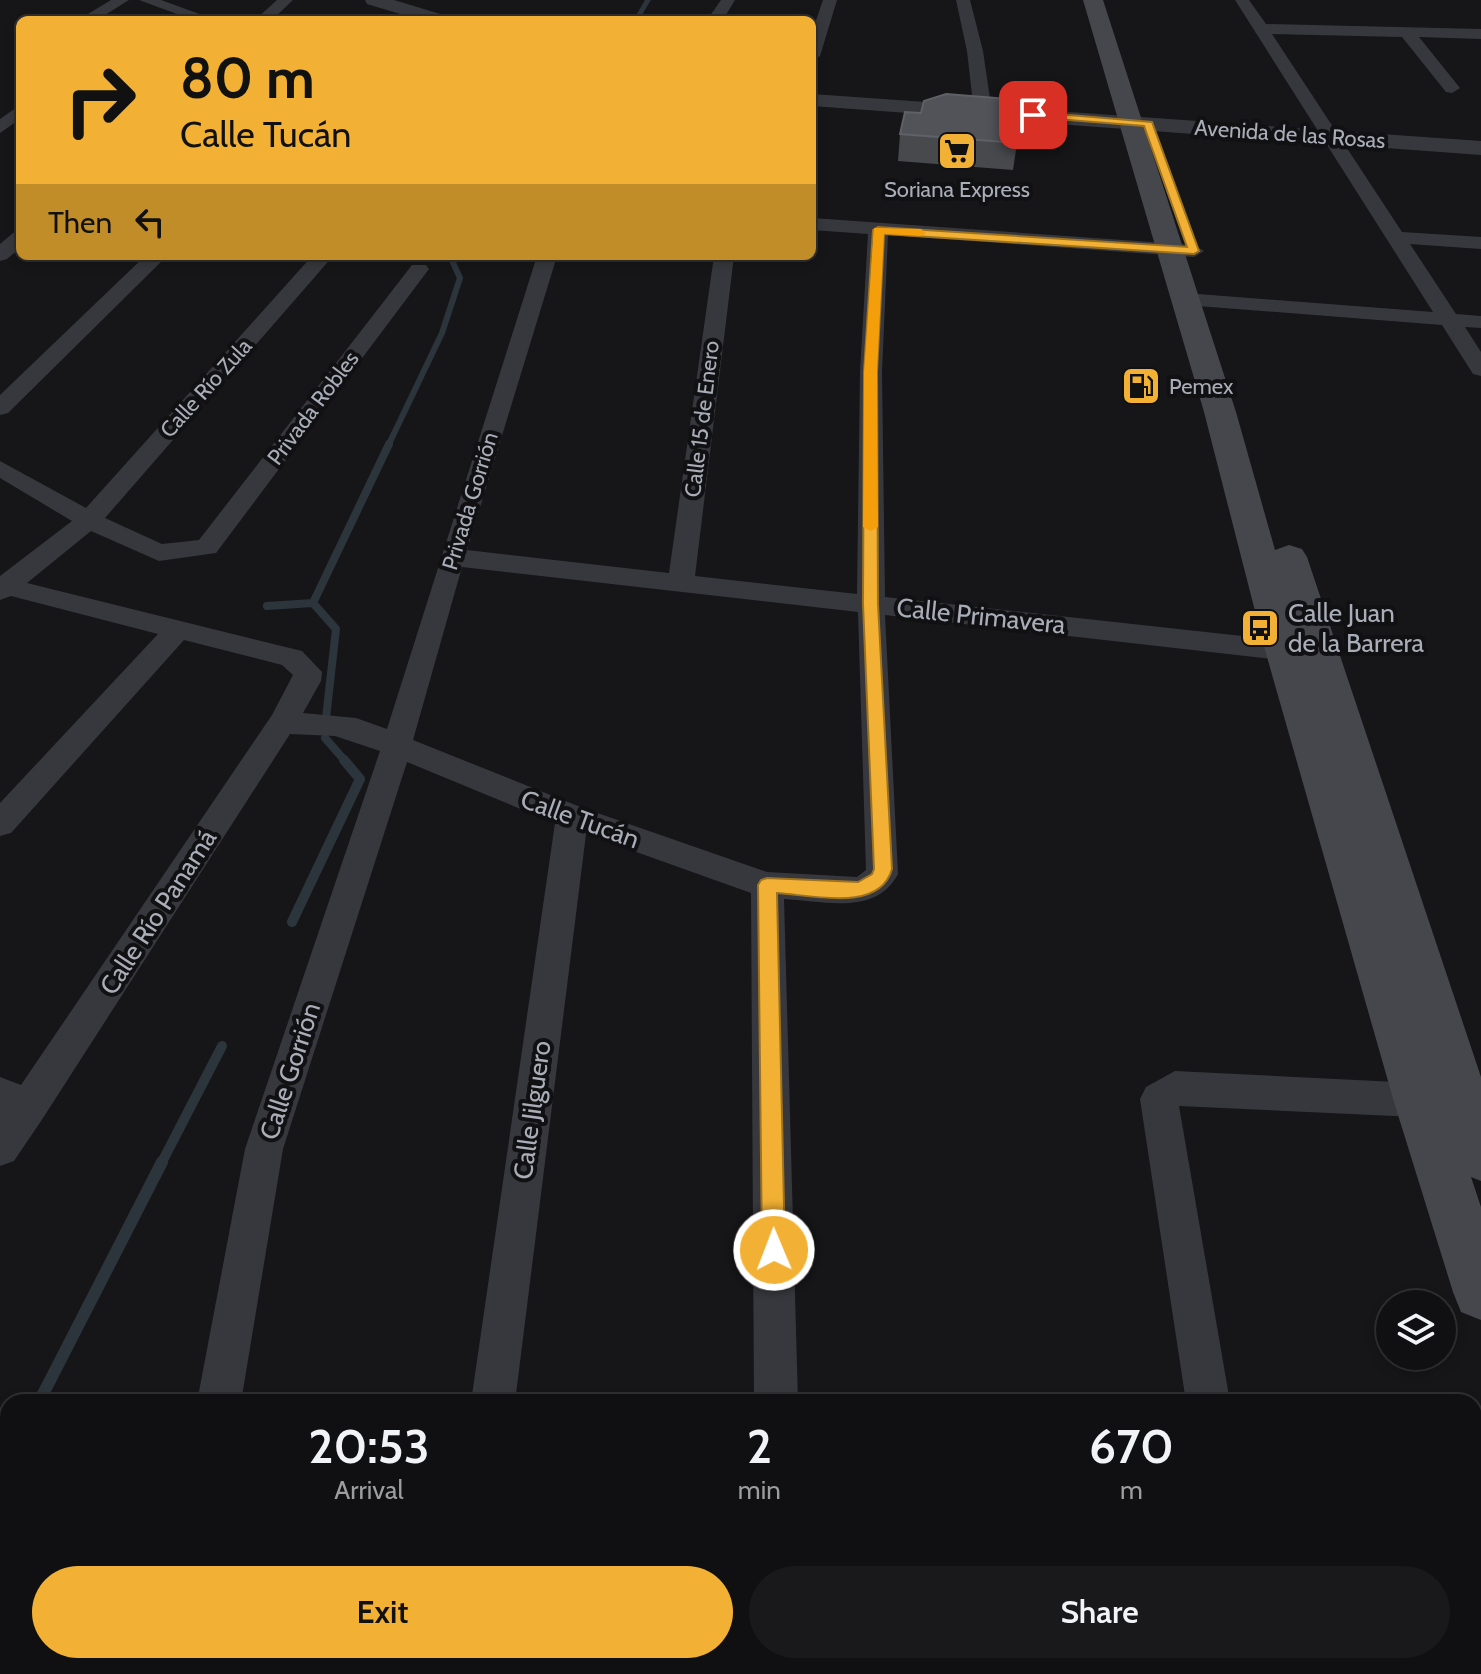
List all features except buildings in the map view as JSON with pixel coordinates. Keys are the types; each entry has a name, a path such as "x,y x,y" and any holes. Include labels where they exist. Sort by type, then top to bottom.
{"main road":[{"path":"1093,0 1182,250 1224,388 1302,652 1420,1102 1481,1292"},
{"path":"1107,0 1138,123"},
{"path":"1302,652 1481,1156"}],"street":[{"path":"93,16 122,0"},
{"path":"146,0 196,16"},
{"path":"268,16 286,0"},
{"path":"374,0 427,16"},
{"path":"816,44 830,0"},
{"path":"963,0 975,51 983,112"},
{"path":"1242,0 1481,369"},
{"path":"1260,29 1481,34"},
{"path":"1406,32 1452,88"},
{"name":"Avenida de las Rosas","path":"816,100 1481,148"},
{"path":"0,127 16,113"},
{"path":"816,224 1182,250"},
{"path":"871,604 871,372 878,230"},
{"path":"1394,237 1481,243"},
{"path":"0,255 16,241"},
{"path":"0,408 153,260"},
{"name":"Calle Río Zula","path":"2,587 89,520 319,260"},
{"name":"Privada Gorrión","path":"396,748 452,557 546,260"},
{"name":"Calle 15 de Enero","path":"681,583 723,260"},
{"name":"Privada Robles","path":"89,520 159,553 207,547 419,269"},
{"path":"1196,299 1481,322"},
{"path":"0,468 89,520"},
{"name":"Calle Primavera","path":"452,557 1302,652"},
{"path":"0,824 179,629 2,587"},
{"name":"Calle Tucán","path":"282,723 356,729 396,748 572,817 767,885 858,890 871,886 880,878 883,869 871,604"},
{"name":"Calle Río Panamá","path":"0,1148 15,1100 282,723 307,681 308,672 292,658 179,629"},
{"name":"Calle Gorrión","path":"220,1394 264,1149 396,748"},
{"name":"Calle Jilguero","path":"494,1394 572,817"},
{"path":"767,885 776,1394"},
{"path":"1207,1394 1159,1099 1175,1088 1420,1102 1463,1101"}],"waterway":[{"path":"638,16 648,0"},
{"path":"388,446 442,333 460,278 452,260"},
{"path":"313,603 389,444"},
{"path":"267,606 313,603"},
{"path":"313,603 336,629 326,718"},
{"path":"325,738 346,762"},
{"path":"292,922 360,779 344,760"},
{"path":"161,1164 222,1046"},
{"path":"43,1394 162,1162"}],"slow traffic":[{"path":"871,527 871,372 878,230 921,233"}],"place":[{"name":"Soriana Express","path":"957,151"},
{"name":"Pemex","path":"1141,386"},
{"name":"Calle Juan de la Barrera","path":"1260,628"}],"route":[{"path":"774,1250 767,885 858,890 871,886 880,878 883,869 871,604 871,372 878,230 1194,251 1148,124 1033,115"}]}
